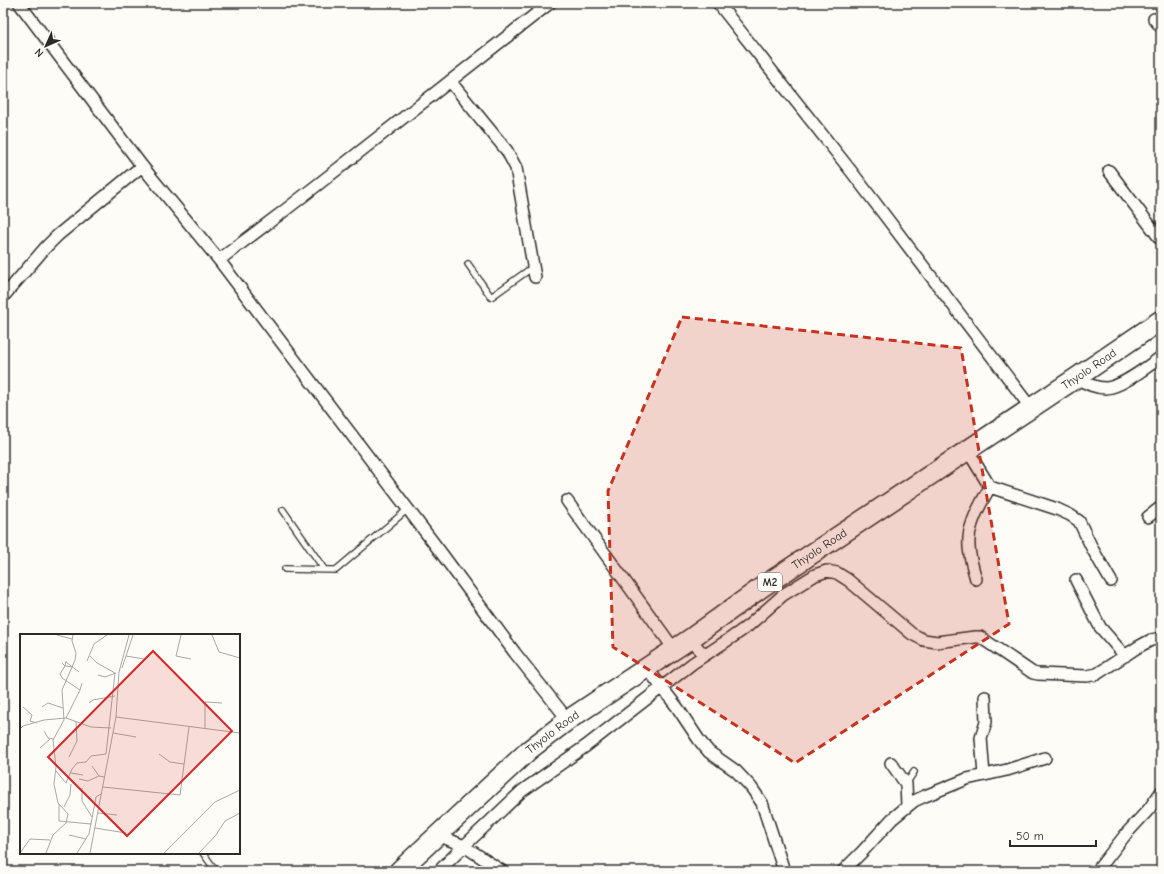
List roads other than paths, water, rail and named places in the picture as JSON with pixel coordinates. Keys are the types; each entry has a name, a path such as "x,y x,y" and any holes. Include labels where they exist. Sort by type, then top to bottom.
{"highway":[{"name":"Thyolo Road","path":"399,871 529,750 568,720 690,639 765,585 1161,320"}],"street":[{"path":"19,3 142,166 219,260 447,560 515,653 568,720"},
{"path":"219,260 550,3"},
{"path":"718,3 851,171 1031,408"},
{"path":"450,81 507,151 516,168 534,272"},
{"path":"3,297 58,235 142,166"},
{"path":"1109,171 1161,240"},
{"path":"1076,378 1095,386 1107,388 1120,384 1161,357"},
{"path":"968,450 990,487 1057,509 1079,521 1093,550 1111,581"},
{"path":"976,579 971,562 969,540 971,525 990,487"},
{"path":"567,501 674,649"},
{"path":"1148,517 1161,507"},
{"path":"439,871 522,792 586,746 704,655 748,626 783,595 815,575 827,571 837,573 897,620 912,634 924,640 937,642 980,637 1033,673 1087,676 1097,674 1138,647 1151,640 1161,638"},
{"path":"1076,580 1100,627 1125,656"},
{"path":"765,585 775,592 783,595"},
{"path":"690,639 704,655"},
{"path":"646,667 709,752 736,771 751,787 762,803 784,871"},
{"path":"984,775 981,738 986,722 985,697"},
{"path":"843,871 892,819 914,801 967,779 1007,770 1045,758"},
{"path":"891,763 906,784 907,806"},
{"path":"1097,871 1126,834 1149,809 1161,792"},
{"path":"438,835 464,846 502,871"}],"lane":[{"path":"468,264 490,297 534,272"},
{"path":"285,569 336,570 408,509"},
{"path":"283,510 324,570"},
{"path":"906,784 914,772"},
{"path":"204,854 216,871"}]}
